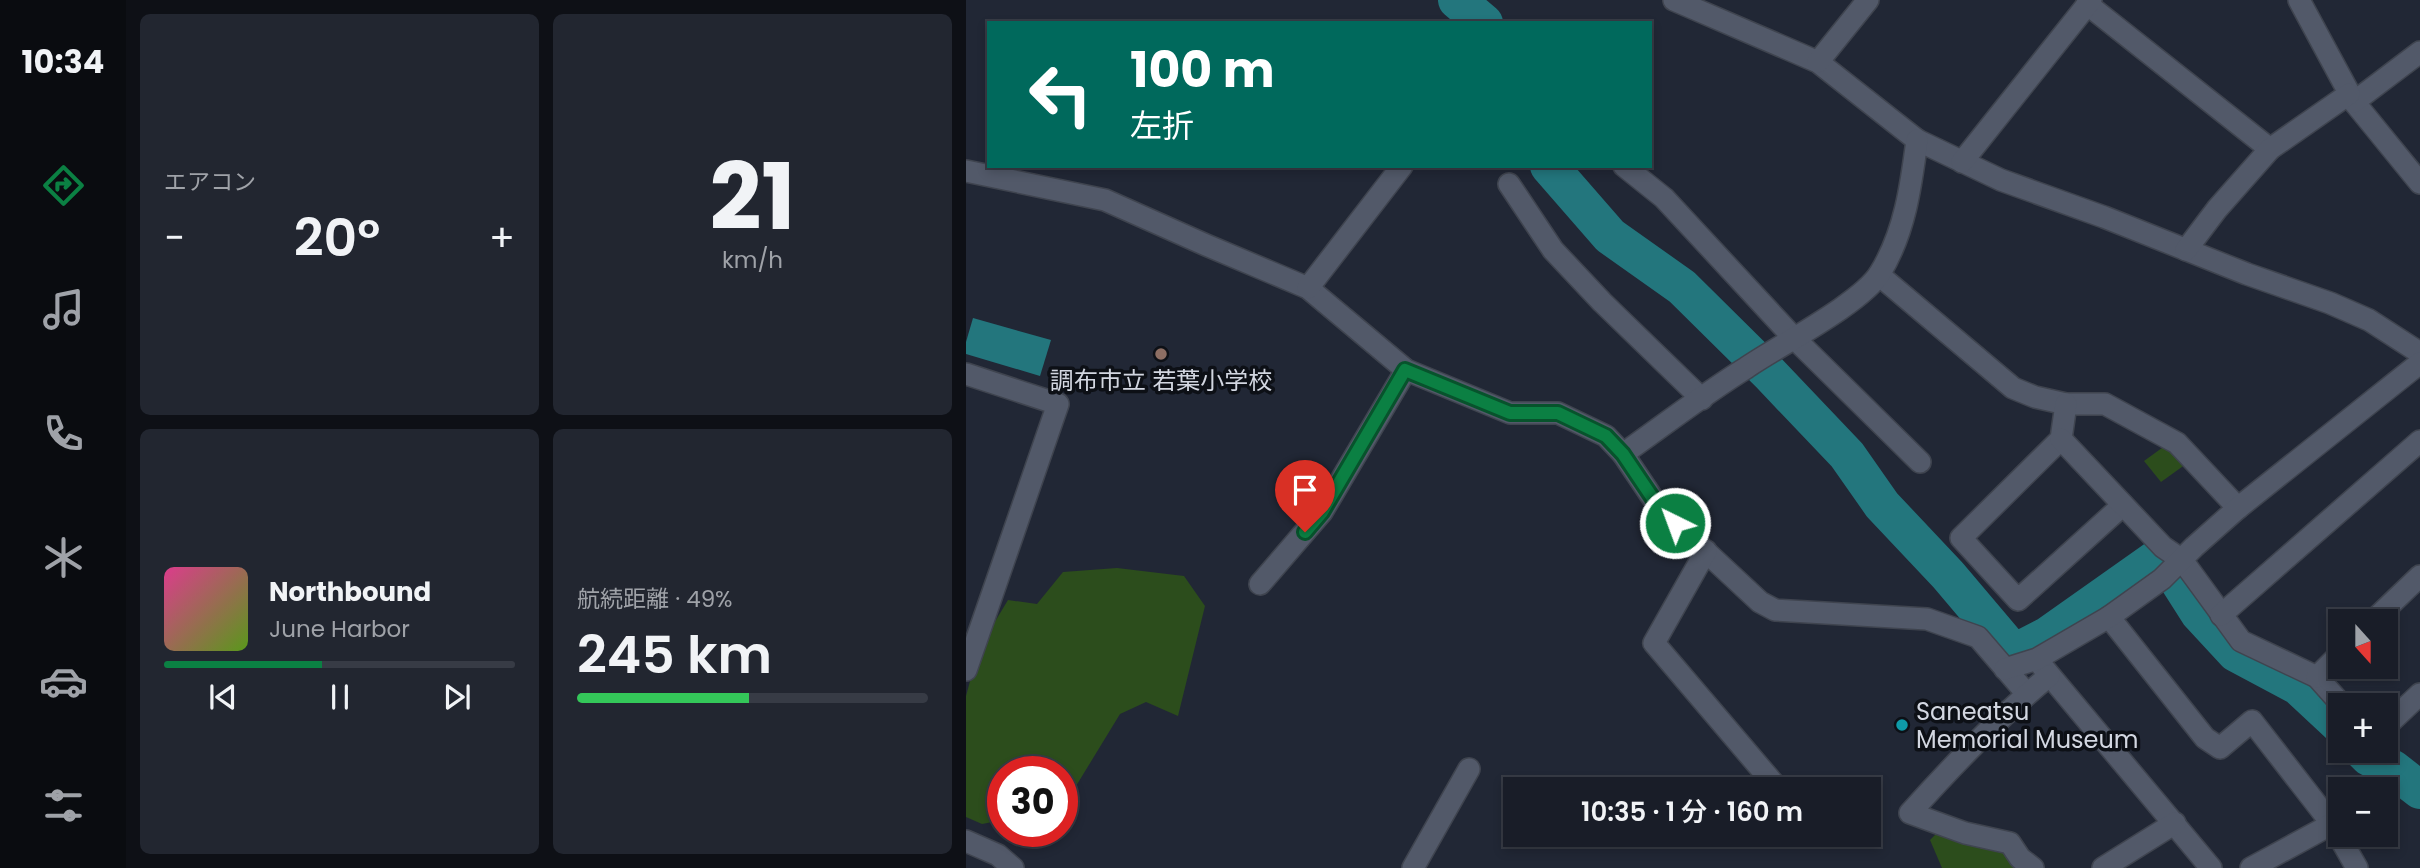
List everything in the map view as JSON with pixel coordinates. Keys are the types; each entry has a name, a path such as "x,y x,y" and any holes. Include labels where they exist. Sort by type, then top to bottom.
{"street":[{"path":"1674,0 1818,62 1917,140 1962,162 2001,180 2330,303 2369,320 2420,354"},
{"path":"1818,62 1868,0"},
{"path":"2299,0 2352,98 2420,183"},
{"path":"1962,162 2089,2 2270,149"},
{"path":"2186,250 2217,209 2270,149 2420,52"},
{"path":"1623,454 1743,369 1846,305 1879,275 1899,232 1910,197 1917,140"},
{"path":"1308,288 1400,168"},
{"path":"1626,168 1664,198 1793,337 1920,462"},
{"path":"966,172 1105,200 1308,288 1405,370 1510,413 1558,413 1606,436 1623,454 1660,509 1760,602 1775,610 1927,619 1978,638 2027,694"},
{"path":"1509,184 1553,250 1602,302 1702,399"},
{"path":"1879,275 2013,388 2035,397 2066,404 2105,404 2177,443 2238,508"},
{"path":"2033,868 2020,858 2010,843 1965,833 1910,813 1938,781 2027,694 2043,667 2162,579 2238,508 2420,363"},
{"path":"1260,584 1322,512 1405,370"},
{"path":"966,374 1058,404 966,670"},
{"path":"2066,404 2061,439 1961,538 2018,600 2123,505"},
{"path":"2061,439 2163,547 2182,561 2241,641 2317,677 2331,693"},
{"path":"2221,615 2420,441"},
{"path":"1706,551 1654,643 1768,777"},
{"path":"2386,609 2420,576"},
{"path":"2109,617 2205,738 2220,748 2252,721 2328,819"},
{"path":"2317,677 2328,666"},
{"path":"2005,669 2043,667"},
{"path":"2043,667 2211,868"},
{"path":"2398,715 2420,694"},
{"path":"1413,868 1469,769"},
{"path":"2102,868 2175,822"},
{"path":"2251,868 2328,826"},
{"path":"966,841 998,855 1013,868"},
{"path":"2345,847 2357,868"}],"shaded area":[{"path":"973,318 1051,340 1040,376 966,354 966,342"},
{"path":"2166,445 2186,464 2161,482 2144,461"},
{"path":"1117,568 1184,576 1205,606 1178,716 1146,702 1120,714 1078,783 1078,756 987,756 987,823 982,824 966,817 966,696 979,648 1008,600 1037,604 1063,572"},
{"path":"1938,832 2007,848 2025,868 1942,868 1930,840"}],"waterway":[{"path":"1457,0 1482,21"},
{"path":"1551,168 1610,236 1682,287 1769,373 1847,455 1882,505 1948,575 2014,653 2047,636 2156,559 2164,558 2199,613 2236,653 2298,686 2328,714"},
{"path":"2381,763 2420,790"}],"place":[{"name":"調布市立 若葉小学校","path":"1161,354"},
{"name":"Saneatsu Memorial Museum","path":"1902,725"}],"route":[{"path":"1305,532 1322,512 1405,370 1510,413 1558,413 1606,436 1623,454 1660,509 1675,523"}]}
